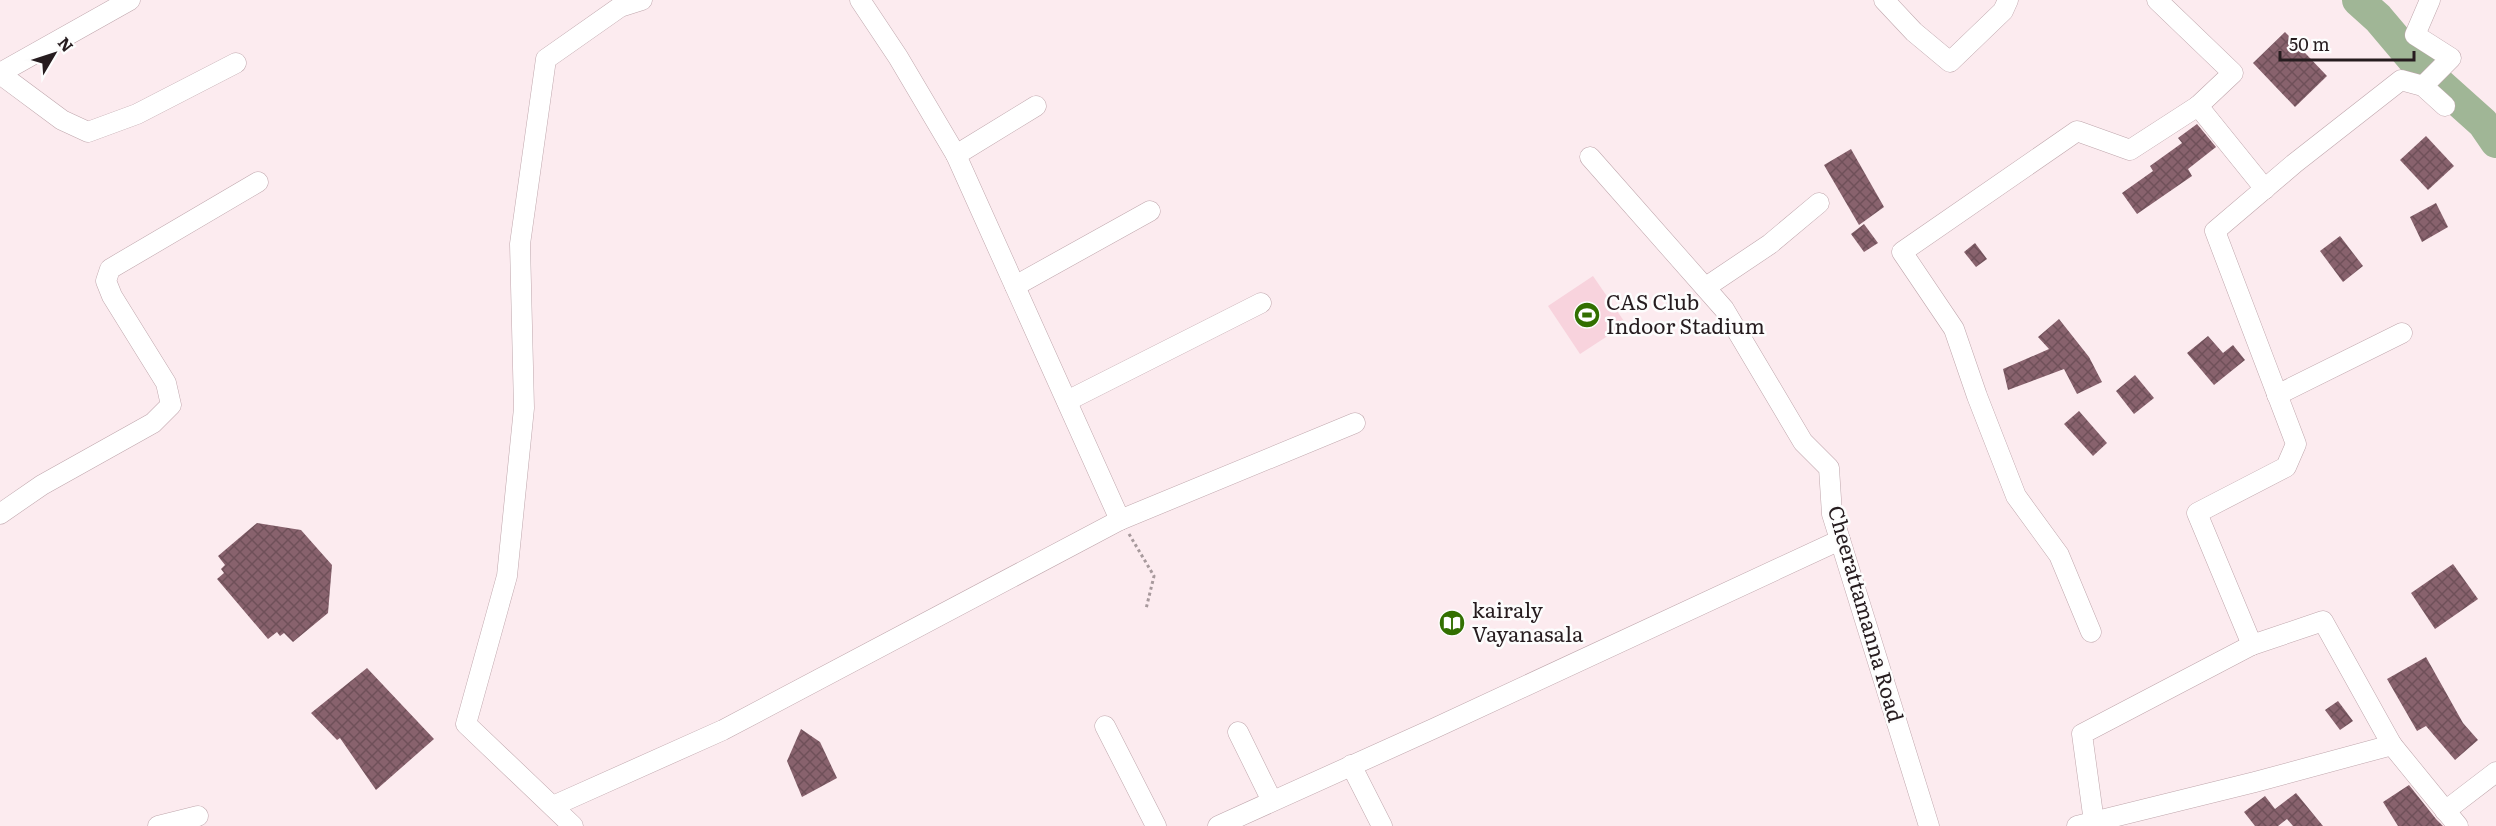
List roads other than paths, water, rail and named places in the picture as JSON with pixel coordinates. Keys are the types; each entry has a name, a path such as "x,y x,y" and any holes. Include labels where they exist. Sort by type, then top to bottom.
{"street":[{"path":"130,0 0,73 62,120 88,132 137,114 236,63"},
{"path":"573,826 466,724 507,576 524,408 520,244 546,59 620,7 642,0"},
{"path":"860,0 898,57 956,155 1120,520"},
{"path":"1884,0 1914,32 1950,62 2003,11 2008,0"},
{"path":"2091,632 2059,555 2016,496 1954,329 1902,252 2077,131 2130,150 2198,106 2233,73 2157,0"},
{"path":"2423,86 2451,58 2415,35 2430,0"},
{"path":"2252,645 2197,513 2286,467 2296,444 2215,231 2401,80 2423,86 2445,106"},
{"path":"956,155 1036,106"},
{"path":"2198,106 2265,189"},
{"name":"Cheerattamanna Road","path":"1590,157 1724,309 1803,442 1829,468 1832,514 1929,826"},
{"path":"0,514 42,485 153,423 171,405 166,383 112,296 106,281 110,269 258,183"},
{"path":"1706,287 1770,244 1819,203"},
{"path":"1015,286 1149,211"},
{"path":"1067,401 1261,303"},
{"path":"2277,395 2402,333"},
{"path":"553,806 723,730 1120,520 1355,423"},
{"path":"1218,826 1840,540"},
{"path":"2392,745 2085,824 2082,734 2252,645 2323,621 2392,745 2452,818 2496,772"},
{"path":"1105,726 1155,826"},
{"path":"1238,732 1272,801"},
{"path":"1352,765 1382,826"},
{"path":"158,826 198,816"}],"waterway":[{"path":"2358,0 2378,18 2416,63 2483,123 2496,142"}],"place":[{"name":"CAS Club Indoor Stadium","path":"1587,315"},
{"name":"kairaly Vayanasala","path":"1452,623"}]}
